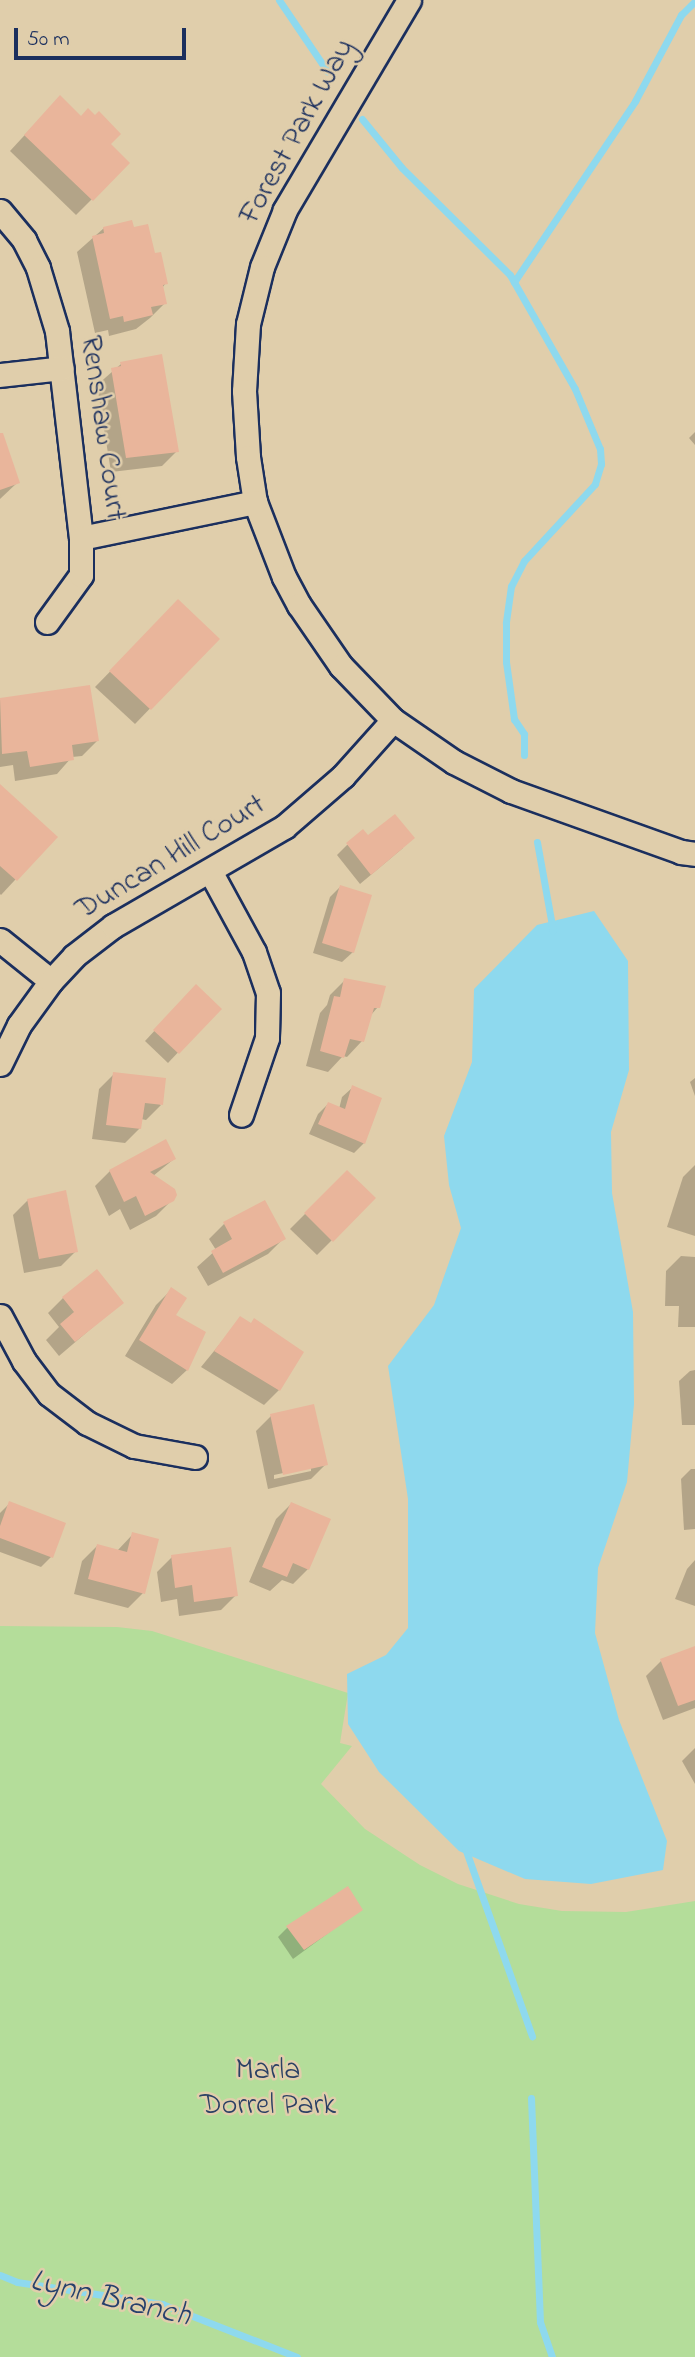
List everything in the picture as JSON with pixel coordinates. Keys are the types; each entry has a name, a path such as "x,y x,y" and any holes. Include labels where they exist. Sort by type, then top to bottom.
{"street":[{"name":"Forest Park Way","path":"409,0 285,211 262,267 248,324 244,391 247,457 255,502 284,577 305,615 341,666 393,720 454,762 511,792 681,852 695,854"},
{"name":"Renshaw Court","path":"0,211 24,240 38,268 58,331 81,538 255,502"},
{"path":"0,375 62,368"},
{"path":"47,622 82,575 81,538"},
{"name":"Duncan Hill Court","path":"0,1064 19,1025 51,981 74,956 113,926 284,827 315,803 393,720"},
{"path":"211,871 254,952 268,993 267,1038 242,1115"},
{"path":"0,940 51,981"},
{"path":"0,1316 24,1361 49,1394 87,1423 134,1446 195,1457"}],"green space":[{"name":"Marla Dorrel Park","path":"0,1626 117,1627 152,1631 348,1693 340,1743 352,1746 321,1784 365,1829 420,1865 458,1884 519,1904 562,1911 626,1912 695,1901 695,2357 0,2357"}],"water":[{"path":"594,911 628,961 629,1070 611,1132 612,1193 633,1312 634,1404 627,1482 598,1568 595,1633 619,1720 667,1841 663,1870 591,1884 525,1879 459,1851 379,1772 348,1724 347,1674 386,1655 408,1628 408,1499 388,1366 434,1305 461,1228 449,1185 444,1136 472,1062 474,989 537,925"}],"building":[{"path":"60,95 81,116 88,108 95,115 99,111 121,134 111,144 130,163 93,201 24,135"},
{"path":"132,220 134,227 148,224 155,253 161,252 168,284 163,285 167,304 151,307 153,315 124,322 123,316 110,319 92,236 104,233 103,227"},
{"path":"162,354 179,452 126,458 111,368 121,366 120,362"},
{"path":"0,433 3,433 20,483 0,490"},
{"path":"178,599 220,639 151,710 109,671"},
{"path":"90,685 99,741 72,745 74,760 30,767 27,751 2,754 0,698"},
{"path":"0,784 58,837 17,881 0,866"},
{"path":"395,814 415,838 371,875 346,843 363,829 368,835"},
{"path":"340,885 372,895 354,953 322,943"},
{"path":"344,978 386,986 380,1008 374,1008 364,1042 350,1039 344,1058 320,1051 334,996 340,997"},
{"path":"196,984 222,1009 179,1054 153,1030"},
{"path":"113,1072 166,1078 163,1105 145,1103 141,1129 106,1125"},
{"path":"352,1085 382,1098 365,1144 318,1124 328,1102 345,1109"},
{"path":"166,1139 176,1159 150,1172 175,1189 177,1195 174,1201 145,1216 136,1196 124,1202 109,1170"},
{"path":"347,1170 376,1198 333,1242 304,1213"},
{"path":"66,1190 78,1252 39,1259 27,1199"},
{"path":"265,1200 286,1239 223,1273 211,1251 232,1239 223,1222"},
{"path":"97,1269 124,1303 75,1342 60,1324 74,1312 62,1297"},
{"path":"171,1287 187,1298 176,1315 206,1332 188,1371 139,1340"},
{"path":"240,1316 251,1323 254,1318 304,1352 280,1391 214,1351"},
{"path":"314,1404 328,1465 283,1475 270,1414"},
{"path":"9,1501 66,1523 53,1558 0,1538 0,1526"},
{"path":"291,1502 331,1519 309,1570 293,1563 287,1577 262,1567"},
{"path":"132,1532 159,1539 145,1594 88,1579 97,1544 127,1552"},
{"path":"231,1547 238,1596 194,1602 192,1585 175,1588 171,1555"},
{"path":"695,1646 695,1700 678,1706 660,1659"},
{"path":"348,1886 363,1910 304,1950 286,1926"}],"waterway":[{"path":"279,0 327,71"},
{"path":"514,282 635,101 681,15 695,1"},
{"path":"362,119 402,168 510,275 575,389 600,449 601,464 595,484 524,561 511,586 506,623 506,662 514,719 524,734 524,755"},
{"path":"537,842 553,931"},
{"path":"465,1848 532,2036"},
{"path":"531,2098 540,2322 552,2357"},
{"name":"Lynn Branch","path":"0,2275 17,2282 162,2304 297,2357"}]}
